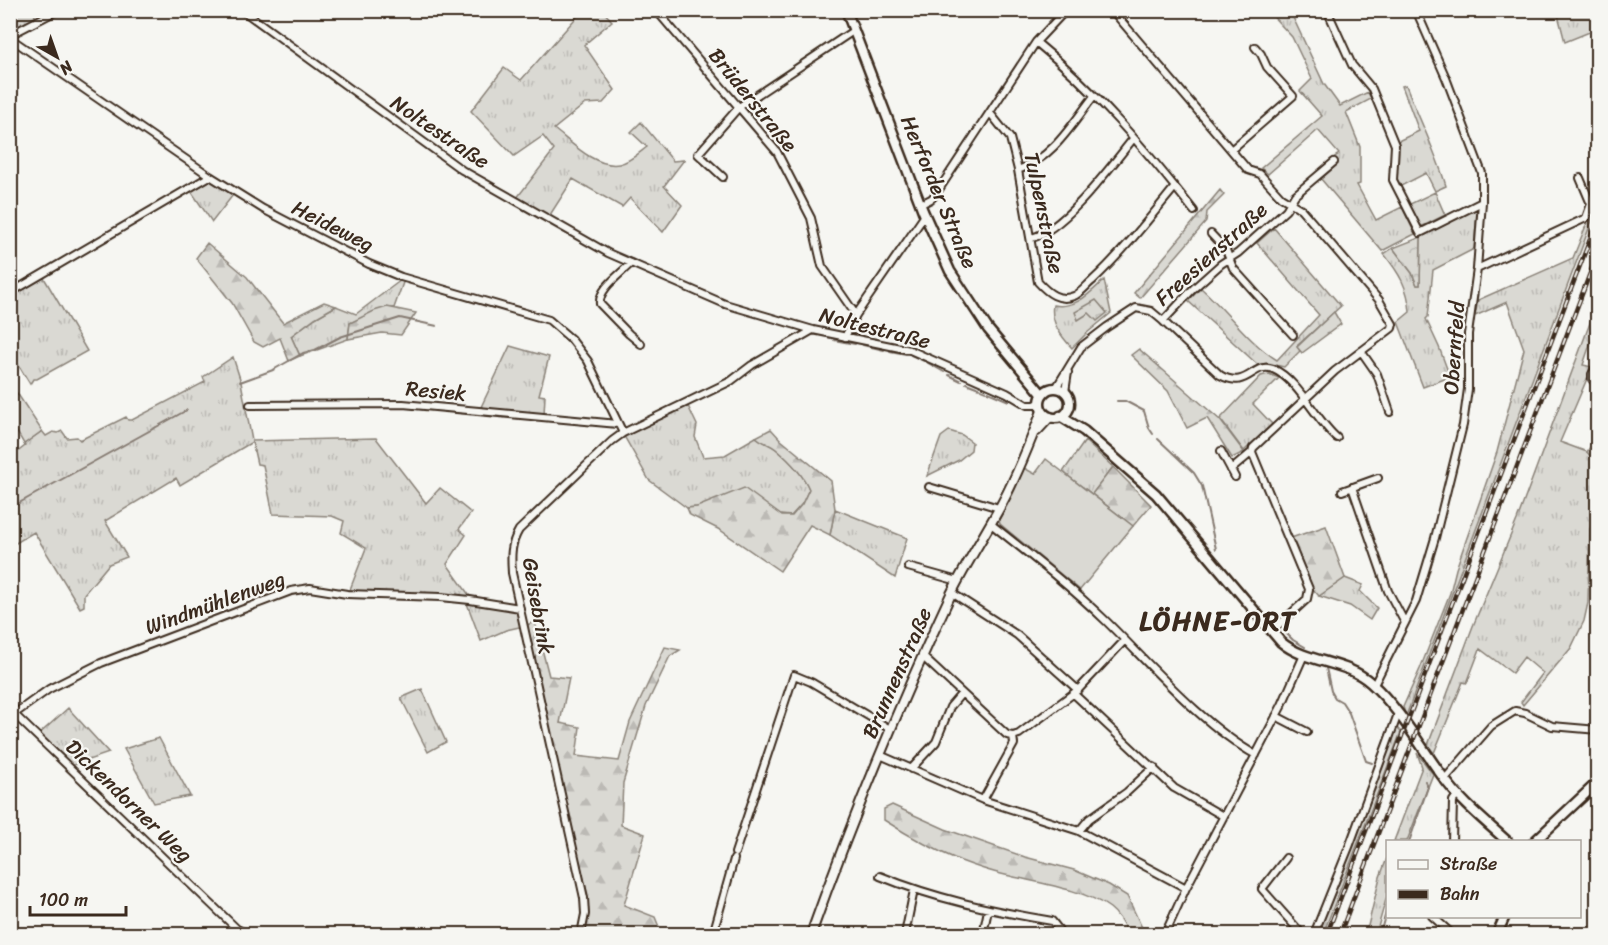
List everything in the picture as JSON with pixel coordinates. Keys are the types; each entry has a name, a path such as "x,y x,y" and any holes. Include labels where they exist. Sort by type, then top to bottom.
{"main road":[{"name":"Herforder Straße","path":"846,10 925,215 950,271 988,329 1025,373 1049,396 1050,417"},
{"path":"1049,396 1070,402 1068,409 1060,416 1050,417"},
{"path":"1068,409 1080,429"},
{"path":"1060,416 1080,429 1156,494 1272,631 1292,650 1345,667 1363,675 1374,685 1398,714 1444,780 1506,840"},
{"path":"1536,840 1598,782"},
{"path":"1497,934 1504,918"}],"street":[{"path":"10,37 58,10"},
{"name":"Noltestraße","path":"242,10 462,170 631,264 725,304 813,330 910,350 1007,393 1024,404 1031,406 1049,396"},
{"name":"Brüderstraße","path":"656,10 781,159 811,218 822,266 856,315"},
{"path":"921,204 936,194 1035,42 1065,10"},
{"path":"1112,10 1248,170 1260,174 1281,197 1301,209 1379,300 1393,324 1392,328 1335,370 1231,470"},
{"path":"1328,10 1352,65 1372,89 1395,145 1393,180 1419,233 1482,202"},
{"name":"Obernfeld","path":"1374,685 1416,601 1435,538 1463,425 1468,389 1468,334 1478,269 1482,174 1446,78 1416,10"},
{"path":"723,177 698,154 739,107 853,31"},
{"name":"Heideweg","path":"10,37 210,176 262,209 369,264 401,277 549,320 571,339 588,361 608,398 623,433"},
{"path":"1035,42 1060,62 1094,96 1194,211"},
{"path":"1231,150 1293,96 1267,68 1255,47"},
{"path":"1018,170 1033,165 1047,155 1094,96"},
{"name":"Tulpenstraße","path":"990,113 1010,138 1032,238 1038,282 1049,294 1061,298 1075,296 1134,237 1175,187"},
{"path":"1032,238 1041,235 1080,203 1133,139"},
{"name":"Freesienstraße","path":"1049,396 1081,347 1136,308 1151,311 1163,321 1193,289 1286,210 1294,195 1334,162"},
{"path":"10,293 210,176"},
{"path":"1478,269 1586,219 1591,204 1581,178"},
{"path":"845,337 856,315 925,215"},
{"path":"1211,234 1226,250 1233,268 1293,335"},
{"path":"631,264 602,292 600,304 628,334 641,344"},
{"path":"1163,321 1227,380 1239,381 1263,368 1270,368 1283,376 1305,398 1337,438"},
{"name":"Geisebrink","path":"581,934 585,914 584,898 512,573 511,550 514,540 528,522 623,433 718,388 752,365 813,330"},
{"path":"1361,351 1377,374 1390,412"},
{"path":"1598,364 1592,374 1592,379 1598,386"},
{"name":"Brunnenstraße","path":"811,934 853,820 890,729 952,593 999,508 1049,396"},
{"name":"Resiek","path":"250,405 403,404 618,424"},
{"name":"Brunnenstraße","path":"1034,434 1050,417"},
{"path":"1253,450 1309,589 1307,599 1272,631"},
{"path":"1221,451 1235,477"},
{"path":"1342,491 1378,478"},
{"path":"929,487 999,508"},
{"path":"1352,487 1388,591 1405,624"},
{"path":"991,524 1064,581 1204,717 1236,742 1256,754"},
{"path":"908,567 958,581"},
{"name":"Windmühlenweg","path":"12,715 49,688 101,663 291,591 310,588 347,594 441,597 520,608"},
{"path":"952,593 1017,635 1174,788 1223,816"},
{"path":"923,657 1007,735 1013,736 1076,692 1125,640"},
{"path":"1174,934 1165,934 1186,888 1276,716 1304,655"},
{"path":"713,934 735,856 794,675 811,681 890,729"},
{"path":"911,769 936,742 950,707 962,693"},
{"path":"1444,780 1491,726 1502,717 1515,711 1525,713 1552,726 1598,730"},
{"path":"1314,934 1398,714"},
{"name":"Dickendorner Weg","path":"12,715 237,929 247,934"},
{"path":"1276,716 1307,732"},
{"path":"983,800 1014,744 1013,736"},
{"path":"880,755 983,800 1079,831 1186,888"},
{"path":"1079,831 1089,819 1127,792 1154,768"},
{"path":"1452,840 1453,801 1458,794"},
{"path":"1286,858 1262,889 1302,934"},
{"path":"880,876 914,890 988,910 1052,921 1059,930 1059,934"},
{"path":"904,934 914,890"},
{"path":"983,934 988,910"},
{"path":"1434,918 1452,934"}],"green space":[{"path":"10,11 33,11 38,23 11,37"},
{"path":"582,11 603,11 612,21 584,45 615,90 603,103 585,104 554,129 592,158 610,164 619,164 631,159 647,147 631,132 641,122 673,161 684,160 664,186 682,205 663,232 630,198 622,207 573,179 548,218 516,199 554,150 543,136 514,156 471,111 504,68 521,80"},
{"path":"1268,11 1290,11 1324,84 1340,106 1368,92 1371,99 1346,112 1360,147 1360,184 1357,185 1376,220 1402,207 1415,234 1382,251 1321,179 1338,164 1333,158 1339,154 1318,130 1268,174 1261,168 1322,116 1300,91 1312,79 1292,37"},
{"path":"1557,11 1597,11 1597,29 1565,42"},
{"path":"1406,85 1446,186 1435,191 1426,173 1399,187 1394,175 1396,142 1419,131 1402,86"},
{"path":"212,181 233,195 212,222 191,191"},
{"path":"1220,190 1224,195 1207,212 1206,222 1140,298 1134,293"},
{"path":"1435,192 1445,215 1423,226 1420,225 1408,205"},
{"path":"1597,198 1597,207 1406,716 1403,707 1450,593 1456,569 1497,452 1524,349 1507,302 1475,316 1478,300 1573,258"},
{"path":"1474,210 1477,211 1474,249 1433,270 1426,319 1450,377 1423,387 1398,322 1410,312 1405,288 1384,254 1393,248 1412,273 1417,285 1420,285 1421,237"},
{"path":"1274,228 1341,306 1297,346 1300,351 1284,367 1267,363 1258,365 1188,301 1201,288 1266,353 1277,360 1319,315 1257,243"},
{"path":"1421,237 1420,285 1417,285 1412,273 1393,248"},
{"path":"207,243 247,277 283,323 324,302 336,306 291,336 300,356 289,361 280,338 263,347 254,342 232,303 196,258"},
{"path":"40,271 87,351 37,379 33,379 30,384 11,353 11,289"},
{"path":"405,277 394,308 387,308 350,323 348,339 300,356 291,336 336,306 356,314"},
{"path":"1104,280 1111,313 1072,348 1060,334 1055,323 1053,305 1075,303"},
{"path":"1096,300 1107,313 1097,321 1089,313 1078,320 1075,312"},
{"path":"1597,304 1597,324 1583,365 1592,367 1560,442 1587,452 1597,463 1597,513 1590,529 1588,603 1584,621 1571,648 1523,705 1521,702 1543,673 1524,657 1512,673 1480,649 1467,683 1463,682 1434,753 1428,745 1473,626 1517,520"},
{"path":"387,307 416,313 401,335 382,333 348,339 350,323"},
{"path":"1334,312 1341,324 1302,353 1297,347"},
{"path":"510,346 549,357 539,395 545,396 544,414 480,409"},
{"path":"1139,349 1220,420 1244,452 1232,458 1207,418 1187,428 1168,391 1131,355"},
{"path":"233,357 241,382 252,441 376,438 426,503 440,488 471,513 459,529 466,535 447,564 474,602 519,607 524,626 506,630 481,641 465,598 349,592 366,548 341,533 344,521 332,516 273,514 263,465 257,464 252,442 180,485 176,478 105,521 127,557 109,564 84,594 84,606 80,608 34,532 11,546 11,457 25,446 24,444 42,431 46,436 62,431 67,438 77,437 80,440 126,417 132,420 205,382 203,377"},
{"path":"1269,374 1279,378 1253,404 1272,424 1244,451 1220,419 1261,376"},
{"path":"17,393 42,431 24,444 11,422 11,397"},
{"path":"688,406 697,425 695,437 703,457 725,455 756,437 774,447 791,463 809,489 802,504 791,516 687,508 649,480 624,436"},
{"path":"771,429 831,481 835,509 830,535 810,525 780,571 720,530 690,515 687,508 697,507 744,488 782,516 792,516 802,504 809,489 786,458 774,447 756,437"},
{"path":"949,431 962,435 972,442 971,450 959,460 927,476 941,437"},
{"path":"1597,436 1597,463 1587,452"},
{"path":"1085,441 1113,467 1092,494 1063,472"},
{"path":"1046,459 1133,526 1080,590 1000,524 999,520 1024,468 1035,474"},
{"path":"1113,467 1151,505 1133,526 1092,494"},
{"path":"835,509 907,538 895,578 830,535"},
{"path":"1326,526 1345,578 1319,596 1313,589 1291,538"},
{"path":"1345,578 1363,585 1360,591 1377,608 1370,620 1350,606 1319,596"},
{"path":"535,622 549,676 569,678 560,723 580,727 576,756 619,761 630,722 665,647 680,650 670,656 646,706 623,783 621,825 645,834 624,905 655,917 659,927 656,934 583,934 588,912 587,892 524,626"},
{"path":"422,689 446,742 428,752 401,698"},
{"path":"68,708 109,753 68,767 36,737"},
{"path":"1396,727 1401,732 1323,934 1316,934"},
{"path":"159,738 190,796 154,803 124,749"},
{"path":"1417,753 1433,774 1407,840 1394,840 1422,767"},
{"path":"892,805 945,829 1025,857 1074,870 1109,885 1127,896 1145,934 1128,934 1110,908 1088,896 986,870 931,847 884,820 884,809"},
{"path":"1386,861 1386,899 1376,934 1366,934"}],"waterway":[{"path":"240,382 273,370 303,353 315,350 340,337 400,318 437,326"},
{"path":"834,340 855,344"},
{"path":"863,345 884,350"},
{"path":"890,351 906,354"},
{"path":"911,355 924,361"},
{"path":"928,363 944,372"},
{"path":"949,375 961,381"},
{"path":"966,383 979,388"},
{"path":"981,389 986,391"},
{"path":"988,392 1009,401"},
{"path":"1117,401 1125,401 1144,411 1153,434"},
{"path":"10,508 187,410"},
{"path":"1158,439 1194,473 1202,486 1216,549"},
{"path":"1281,628 1293,640 1305,647"},
{"path":"1326,668 1331,691 1349,713 1366,761 1372,763"},
{"path":"1410,840 1428,787 1425,781"},
{"path":"1380,934 1386,912"}],"railway":[{"path":"1327,934 1598,218"},
{"path":"1340,934 1598,252"}],"district":[{"name":"LÖHNE-ORT","path":"1218,621"}]}
